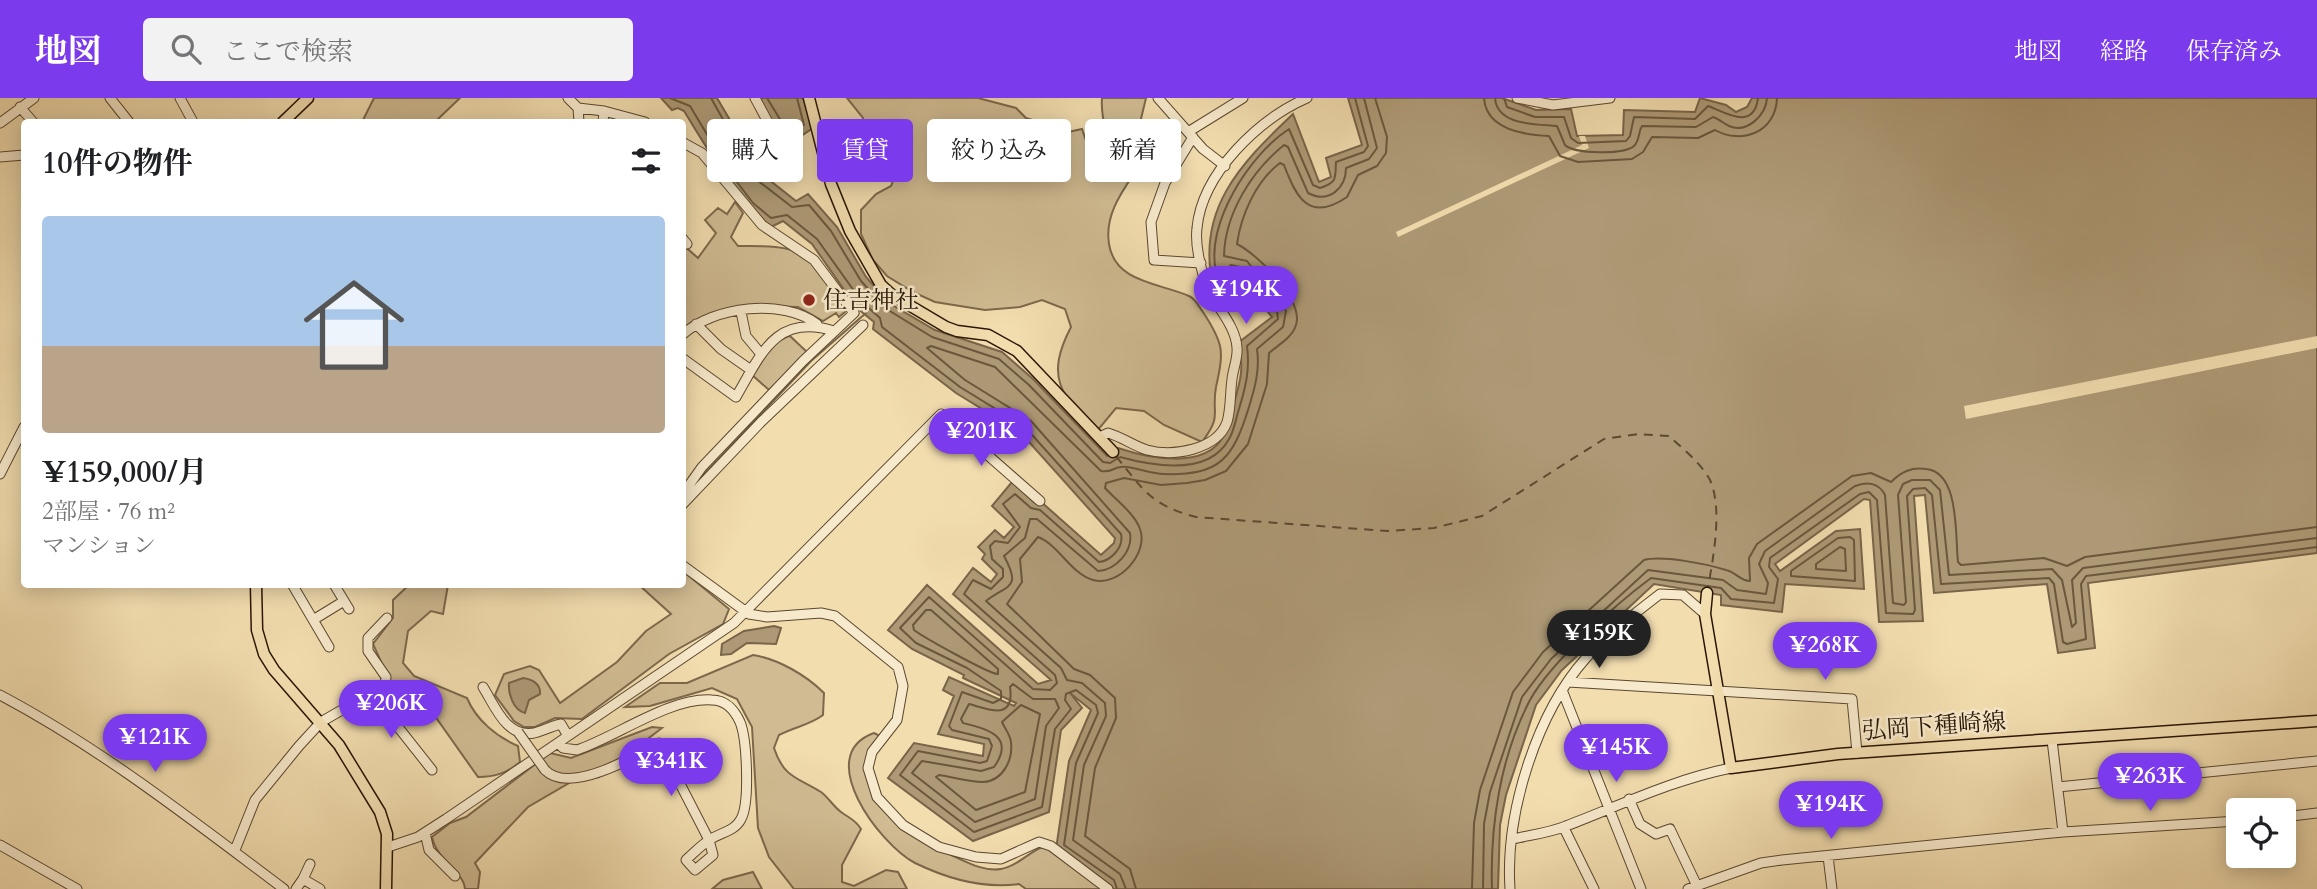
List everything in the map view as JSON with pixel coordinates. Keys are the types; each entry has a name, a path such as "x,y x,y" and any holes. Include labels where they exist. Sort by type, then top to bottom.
{"main road":[{"path":"286,119 308,98"},
{"path":"809,98 831,184 850,231 881,285 892,295 946,327 988,335 1017,351 1113,452"},
{"path":"256,588 257,631 264,654 274,670 339,744 380,812 388,847 386,889"},
{"path":"1707,593 1705,614 1731,768"},
{"name":"弘岡下種崎線","path":"1731,768 1857,753 2317,721"}],"street":[{"path":"0,123 34,98"},
{"path":"180,98 191,119"},
{"path":"568,98 578,108 634,119"},
{"path":"755,98 766,119"},
{"path":"1158,98 1212,159 1225,166"},
{"path":"1201,263 1154,260 1150,233 1164,183 1190,134 1242,98"},
{"path":"1517,98 1555,102 1610,98"},
{"path":"1099,437 1108,433 1148,450 1171,452 1198,447 1221,433 1227,421 1237,349 1235,337 1211,296 1201,263 1197,243 1200,210 1225,166 1258,128 1303,99"},
{"path":"115,100 126,119"},
{"path":"20,107 30,119"},
{"path":"578,108 579,119"},
{"path":"603,119 604,111"},
{"path":"686,144 702,153 762,225 821,268 854,313 702,467 686,489"},
{"path":"0,157 21,155"},
{"path":"686,332 696,324 741,312 787,309 821,327"},
{"path":"741,312 746,336 761,354"},
{"path":"696,324 721,349 751,370"},
{"path":"686,361 736,397 761,354 779,335 811,324 834,331"},
{"path":"686,501 761,422 863,325"},
{"path":"388,847 425,833 734,623 941,414 1040,500"},
{"path":"0,474 21,433"},
{"path":"686,568 744,611 767,617 828,613 842,620 898,667 903,686 897,720 872,752 868,768 877,797 909,830 939,847 976,857 1001,859 1039,842 1051,846 1108,889"},
{"path":"294,588 329,647"},
{"path":"313,620 346,605 336,588"},
{"path":"1510,889 1513,839 1521,786 1549,714 1565,686 1586,659 1623,622 1660,594 1683,595 1705,614"},
{"path":"235,850 260,792 321,722 384,685 386,677 368,651 368,638 387,618"},
{"path":"1565,686 1719,690 1853,699 1857,753"},
{"path":"1565,686 1641,889"},
{"path":"483,687 505,723 517,732 545,770 559,779 587,777 611,764 628,761 659,743 709,839 733,829 741,819 745,803 741,726 723,702 703,701 659,712 576,750 563,748 558,743"},
{"path":"372,694 432,769"},
{"path":"0,695 67,732 235,850 284,889"},
{"path":"517,732 531,734 561,724 568,736"},
{"path":"2052,740 2063,832"},
{"path":"2058,787 2317,761"},
{"path":"1513,839 1564,828 1629,799 1697,775 1731,768"},
{"path":"1629,799 1640,824 1656,834 1670,829 1693,887 1761,863 2063,832 2226,822"},
{"path":"2296,816 2317,813"},
{"path":"1564,828 1594,889"},
{"path":"425,833 429,849 455,876"},
{"path":"0,845 77,889"},
{"path":"1828,856 1832,889"},
{"path":"296,889 310,864"},
{"path":"303,879 320,889"}],"shaded area":[{"path":"374,98 460,98 438,119 364,119"},
{"path":"847,98 978,98 1016,108 1029,119 927,119 927,182 1071,182 1071,131 1082,129 1085,138 1085,182 1128,182 1115,205 1108,230 1113,257 1120,267 1140,280 1194,299 1215,332 1221,356 1215,414 1212,426 1202,442 1164,425 1144,411 1116,408 1097,431 1074,407 1060,384 1059,359 1071,327 1065,309 1042,300 1020,307 985,310 935,302 887,276 873,260 861,234 861,210 893,182 913,182 913,119 863,118"},
{"path":"1102,98 1146,98 1141,119 1103,119"},
{"path":"735,202 743,213 731,237 738,246 781,248 804,256 847,310 839,317 836,313 823,321 798,307 755,306 686,329 686,248 698,258 716,233 705,220 718,208 727,214"},
{"path":"790,336 808,353 769,390 751,374 772,345"},
{"path":"686,573 729,609 723,624 669,654 582,719 555,718 535,727 524,727 514,721 495,695 504,674 530,666 539,670 560,703 617,662 646,631 671,614 642,588 686,588"},
{"path":"406,588 447,588 443,614 431,611 408,631 403,663 414,676 467,698 488,727 518,746 520,762 505,772 478,777 432,712 404,705 393,688 373,644 393,618 393,600"},
{"path":"753,655 791,669 824,693 823,715 779,735 774,748 787,771 821,792 861,829 842,865 842,882 854,886 886,870 898,872 907,889 794,889 769,857 758,828 752,727 737,699 712,688 650,706 625,707 660,683 687,683"},
{"path":"652,727 662,728 625,756 604,766 599,777 571,782 528,807 475,863 480,872 478,889 465,889 460,877 439,853 432,837 450,823 466,817 550,753 571,758"},
{"path":"874,733 880,736 871,763 879,798 897,822 921,840 968,863 994,870 1007,867 1048,845 1103,889 1026,889 1019,884 979,884 940,874 915,863 885,838 870,820 850,779 849,760 857,744"},
{"path":"753,872 762,889 712,889 723,880"}],"water":[{"path":"661,98 717,98 729,119 707,119 707,147 684,111 678,108 672,110"},
{"path":"759,98 803,98 813,128 803,135 803,119 770,119"},
{"path":"1348,98 1502,98 1536,110 1571,109 1577,136 1623,135 1624,110 1695,112 1700,98 1726,105 1736,112 1747,107 1752,98 2317,98 2317,553 2088,583 2095,648 2058,653 2047,584 1934,593 1925,495 1914,496 1923,621 1879,622 1870,500 1864,499 1775,564 1780,571 1836,531 1860,529 1864,589 1785,584 1782,612 1721,605 1721,595 1654,584 1562,670 1536,705 1506,795 1500,825 1498,889 1114,889 1056,849 1069,761 1091,710 1070,693 1082,708 1061,730 1049,812 973,841 888,778 914,743 983,756 984,744 938,734 954,696 943,690 949,677 1014,706 1016,703 963,678 964,675 912,649 888,630 927,585 1038,684 1051,680 953,594 973,568 991,582 997,574 982,559 985,554 978,547 995,530 1004,538 1014,527 992,506 1012,482 1035,503 1039,500 1101,555 1114,543 1115,538 1021,433 956,393 873,329 874,322 857,308 812,244 783,221 771,227 731,182 772,182 796,201 808,194 837,227 866,277 889,303 935,330 1002,352 1033,379 1107,456 1118,448 1175,459 1203,454 1223,437 1241,375 1238,343 1272,317 1235,271 1214,290 1209,262 1210,236 1216,213 1239,171 1255,151 1293,114 1319,182 1331,177 1326,158 1362,145"},
{"path":"774,626 781,628 776,644 747,643 731,654 721,655 722,644 744,631"},
{"path":"523,678 535,683 540,690 540,694 529,700 525,713 514,705 509,687 509,683"}],"pier":[{"path":"1579,136 1585,136 1589,148 1398,237 1396,232 1582,145"},
{"path":"2317,336 2317,348 1966,419 1964,406"}],"waterway":[{"path":"695,484 811,361 866,313"}],"ferry route":[{"path":"1116,456 1134,479 1158,502 1196,517 1387,531 1434,528 1482,516 1604,439 1638,434 1669,436 1702,468 1714,492 1716,534 1708,588"}],"place":[{"name":"住吉神社","path":"809,300"}]}
